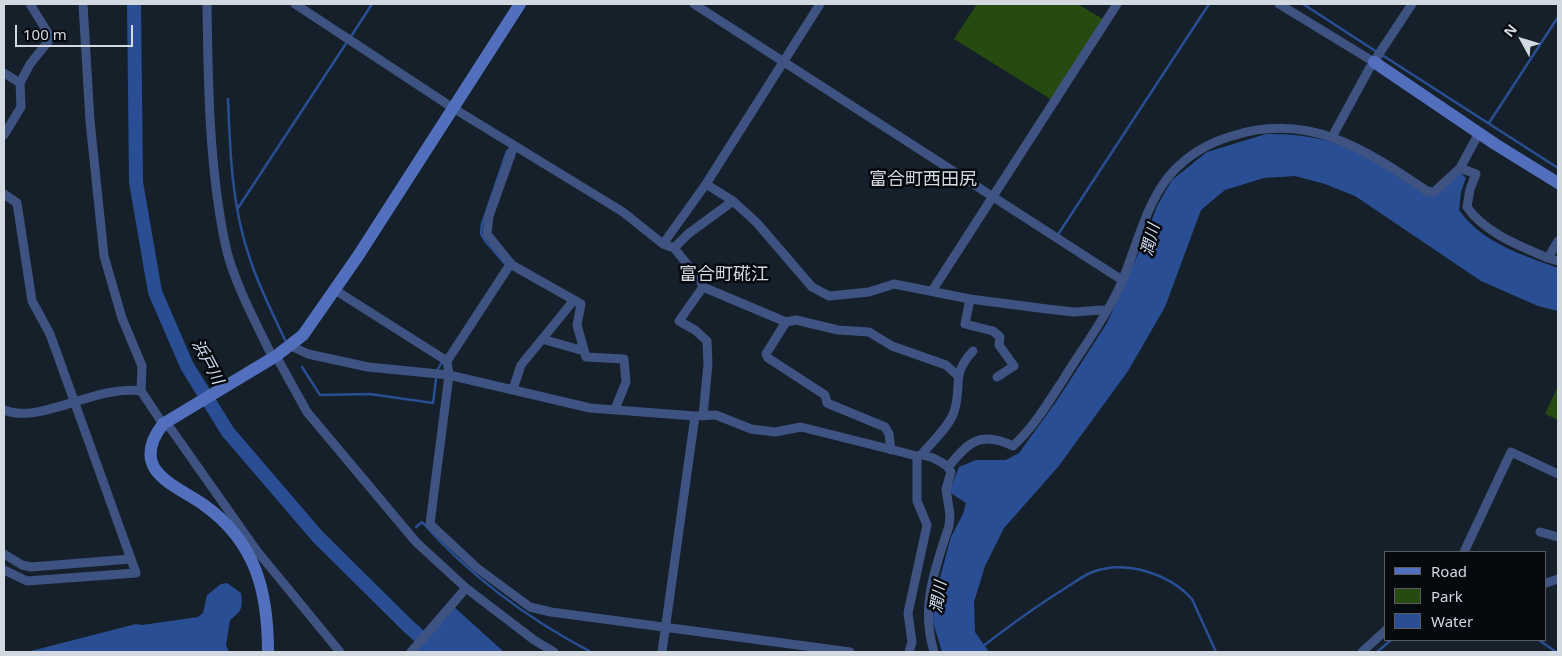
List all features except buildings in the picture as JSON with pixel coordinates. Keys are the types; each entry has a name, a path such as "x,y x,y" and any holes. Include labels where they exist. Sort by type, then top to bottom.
{"street":[{"path":"4,135 21,107 20,83 30,64 51,38 30,4"},
{"path":"83,4 90,121 104,256 122,318 142,366 141,388 169,420 172,429 257,551 340,652"},
{"path":"208,4 208,72 215,173 225,244 246,302 275,357 307,412 416,542 466,588 534,640 554,652"},
{"path":"295,4 453,108 623,212 663,244 674,248 700,280 703,287 786,322 796,320 838,330 869,332 892,346 946,365 957,375"},
{"path":"268,652 263,592 258,574 247,554 230,528 218,516 165,479 154,468 150,453 151,444 169,420 275,357 291,346 311,326 520,4"},
{"path":"694,4 1122,280"},
{"path":"663,244 706,184 820,4"},
{"path":"932,291 1117,4"},
{"path":"1280,4 1374,62 1483,136 1558,183"},
{"path":"1332,137 1374,62 1412,4"},
{"path":"4,73 20,83"},
{"path":"946,465 965,446 988,438 996,438 1013,446 1023,437 1049,402 1106,312 1122,280 1157,195 1169,176 1196,152 1220,140 1262,129 1304,130 1332,137 1367,152 1427,191 1434,192 1460,168 1483,136"},
{"path":"514,146 489,216 487,234 511,263 581,304 577,325 586,357 624,359 626,382 615,409"},
{"path":"1460,168 1476,174 1470,189 1467,207 1475,218 1517,244 1558,261"},
{"path":"706,184 733,201 757,222 812,286 829,296 869,292 894,284 970,299 1074,312 1102,310 1106,312"},
{"path":"4,194 17,203 32,301 50,334 136,573 27,581 4,570"},
{"path":"674,248 688,234 733,201"},
{"path":"1548,258 1558,240"},
{"path":"511,263 447,361 449,375 430,524 477,568 530,607 551,612 850,652"},
{"path":"662,652 708,364 707,341 695,330 679,321 703,287"},
{"path":"335,290 447,361"},
{"path":"970,299 965,324 993,330 1000,337 999,345 1014,366 997,377"},
{"path":"513,389 521,364 574,300"},
{"path":"786,322 766,354 768,358 825,395 827,403 885,427 889,434 891,450"},
{"path":"542,339 584,351"},
{"path":"291,346 308,354 368,367 449,375 513,389 554,401 615,409 699,416 716,415 751,429 774,432 801,427 921,456 946,465 951,472 946,489 950,515 949,526 930,592 926,613 934,652"},
{"path":"909,652 912,642 908,614 927,525 917,502 921,456 953,414 957,400 957,375 963,361 973,351"},
{"path":"4,410 16,415 30,415 73,401 141,388"},
{"path":"1464,551 1511,452 1558,474"},
{"path":"1540,532 1558,537"},
{"path":"4,554 22,565 32,567 131,559"},
{"path":"411,652 466,588"},
{"path":"1362,652 1384,632"}],"green space":[{"path":"977,4 1078,4 1104,20 1052,100 954,39"},
{"path":"1558,386 1558,420 1545,414"}],"water":[{"name":"潤川","path":"1266,134 1314,138 1352,150 1369,158 1427,194 1460,172 1466,178 1461,192 1459,210 1468,221 1479,231 1504,247 1558,268 1558,311 1538,306 1481,281 1355,196 1325,184 1295,176 1264,178 1225,190 1201,210 1165,307 1128,371 1058,467 1004,528 985,566 974,602 975,632 989,652 942,652 933,622 934,600 951,537 963,514 966,503 949,492 959,467 976,460 1006,460 1019,453 1058,399 1107,323 1146,236 1157,206 1172,180 1207,152"},
{"path":"227,583 241,593 242,602 241,609 230,620 226,645 229,652 27,652 136,624 142,625 198,617 203,613 207,595 221,584"},
{"path":"453,606 504,652 414,652"}],"waterway":[{"name":"浜戸川","path":"134,4 136,182 155,292 187,366 228,432 318,537 437,652"},
{"path":"350,38 372,4"},
{"path":"1057,236 1209,4"},
{"path":"1303,4 1377,52"},
{"path":"1489,123 1558,17"},
{"path":"238,208 347,42"},
{"path":"1382,55 1558,168"},
{"path":"228,99 231,160 239,220 254,269 285,340"},
{"path":"506,265 481,234 482,224 507,151"},
{"path":"438,369 442,362"},
{"path":"302,367 320,395 370,394 433,403 436,379"},
{"path":"416,527 422,522 440,542 501,595 522,611 591,652"},
{"path":"982,647 1012,624 1083,576 1103,569 1117,567 1145,571 1171,582 1182,590 1192,599 1216,652"},
{"path":"1377,652 1390,641"},
{"path":"1540,641 1556,652"}],"district":[{"name":"富合町西田尻","path":"923,180"},
{"name":"富合町硴江","path":"724,275"}]}
